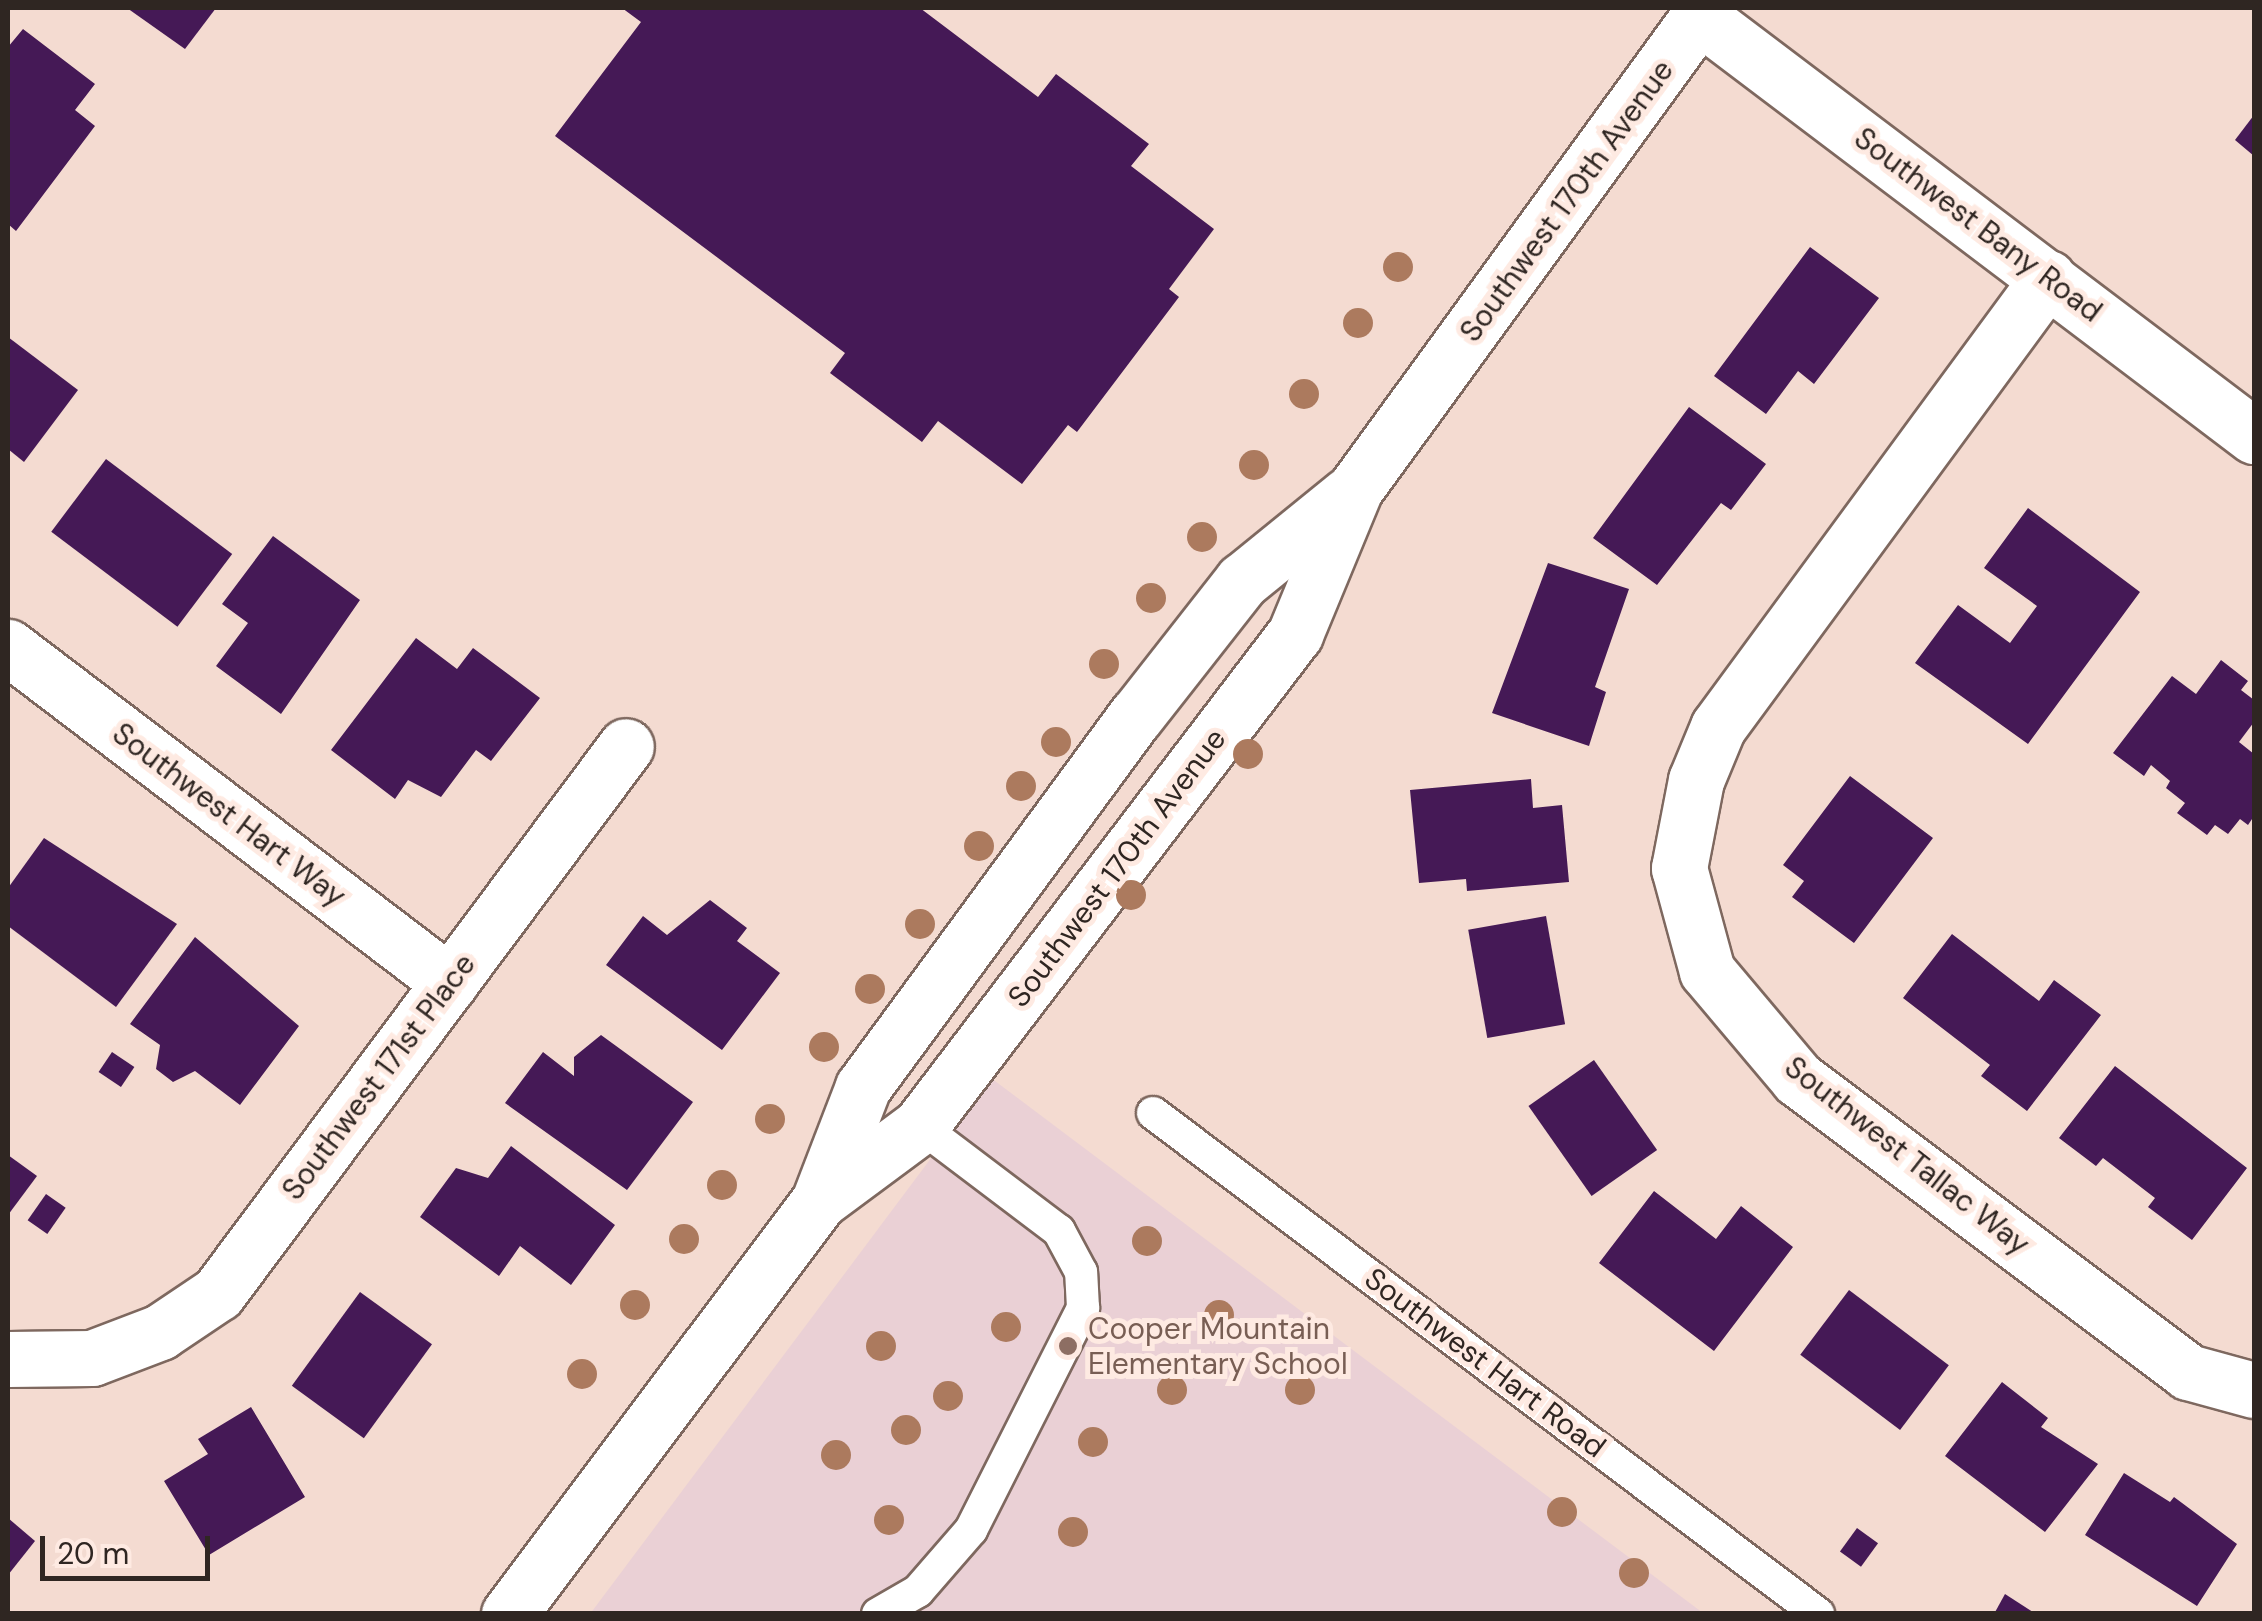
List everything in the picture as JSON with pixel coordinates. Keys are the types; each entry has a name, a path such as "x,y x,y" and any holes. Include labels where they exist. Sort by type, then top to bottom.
{"main road":[{"name":"Southwest Bany Road","path":"1702,12 2254,436"},
{"name":"Southwest 170th Avenue","path":"818,1201 920,1126 1294,634 1355,489 1702,12"},
{"name":"Southwest Tallac Way","path":"2048,278 1718,727 1696,780 1679,868 1707,971 1798,1079 2188,1372 2254,1390"},
{"name":"Southwest 170th Avenue","path":"508,1614 818,1201 863,1087 1136,716 1242,581 1355,489"},
{"name":"Southwest Hart Way","path":"8,647 450,983"},
{"name":"Southwest 171st Place","path":"8,1359 92,1358 160,1332 218,1292 626,746"}],"lane":[{"name":"Southwest Hart Road","path":"1153,1112 1818,1614"},
{"path":"878,1614 918,1591 971,1530 1083,1308 1080,1272 1059,1231 920,1126"}],"shaded area":[{"name":"Cooper Mountain Elementary School","path":"991,1078 1703,1613 590,1614"}],"building":[{"path":"127,8 216,8 185,49"},
{"path":"622,8 920,8 1038,97 1056,74 1149,144 1131,166 1214,229 1169,289 1179,297 1077,432 1068,425 1022,484 938,421 922,442 830,373 845,353 555,136 641,22"},
{"path":"23,29 95,84 75,110 95,126 16,231 8,224 8,47"},
{"path":"2254,115 2254,156 2235,140"},
{"path":"1810,247 1879,298 1814,384 1798,371 1766,414 1714,376"},
{"path":"8,337 78,390 24,462 8,449"},
{"path":"1689,407 1766,464 1731,510 1721,503 1657,585 1593,538"},
{"path":"106,459 232,554 177,627 51,532"},
{"path":"2028,508 2140,592 2028,744 1915,663 1958,605 2010,643 2037,606 1984,568"},
{"path":"273,536 360,600 281,714 216,666 248,623 222,604"},
{"path":"1548,563 1629,589 1595,687 1606,692 1589,746 1492,713"},
{"path":"416,638 457,669 473,648 540,698 491,761 476,750 441,797 408,780 395,799 331,750"},
{"path":"2221,660 2248,681 2241,690 2254,700 2254,722 2239,742 2254,754 2254,816 2248,825 2240,819 2228,834 2215,825 2207,835 2177,813 2185,803 2166,788 2170,781 2151,765 2144,776 2113,753 2172,676 2196,694"},
{"path":"1850,776 1933,838 1854,943 1792,897 1804,881 1783,865"},
{"path":"1531,779 1533,808 1562,805 1569,882 1467,891 1466,879 1419,883 1410,790"},
{"path":"44,838 177,924 116,1007 8,926 8,888"},
{"path":"710,900 747,928 737,941 780,973 722,1050 606,965 643,916 667,935"},
{"path":"1546,916 1565,1024 1487,1038 1468,930"},
{"path":"1952,934 2039,1001 2054,980 2101,1015 2027,1111 1981,1076 1990,1065 1903,998"},
{"path":"195,937 299,1026 240,1105 195,1071 173,1082 156,1069 160,1045 130,1024"},
{"path":"601,1035 693,1102 627,1190 505,1103 543,1052 574,1076 574,1057"},
{"path":"112,1052 134,1067 121,1087 99,1072"},
{"path":"1594,1060 1657,1150 1592,1196 1528,1106"},
{"path":"2115,1066 2247,1168 2192,1240 2148,1207 2155,1198 2103,1158 2096,1166 2059,1138"},
{"path":"511,1146 615,1225 571,1285 520,1246 499,1276 420,1217 456,1168 488,1178"},
{"path":"8,1155 37,1176 8,1215"},
{"path":"1654,1191 1716,1239 1741,1206 1793,1247 1714,1351 1599,1263"},
{"path":"46,1194 66,1208 47,1234 28,1220"},
{"path":"1849,1290 1949,1365 1900,1430 1800,1355"},
{"path":"360,1292 432,1344 364,1438 292,1386"},
{"path":"2002,1382 2048,1418 2041,1427 2098,1464 2045,1532 1945,1456"},
{"path":"251,1407 305,1497 209,1555 164,1481 208,1454 198,1439"},
{"path":"2124,1473 2170,1502 2174,1497 2237,1544 2197,1606 2085,1535"},
{"path":"8,1518 35,1541 8,1575"},
{"path":"1857,1528 1878,1543 1861,1567 1840,1551"},
{"path":"2005,1594 2036,1614 1994,1614"}],"place":[{"name":"Cooper Mountain Elementary School","path":"1068,1346"}]}
